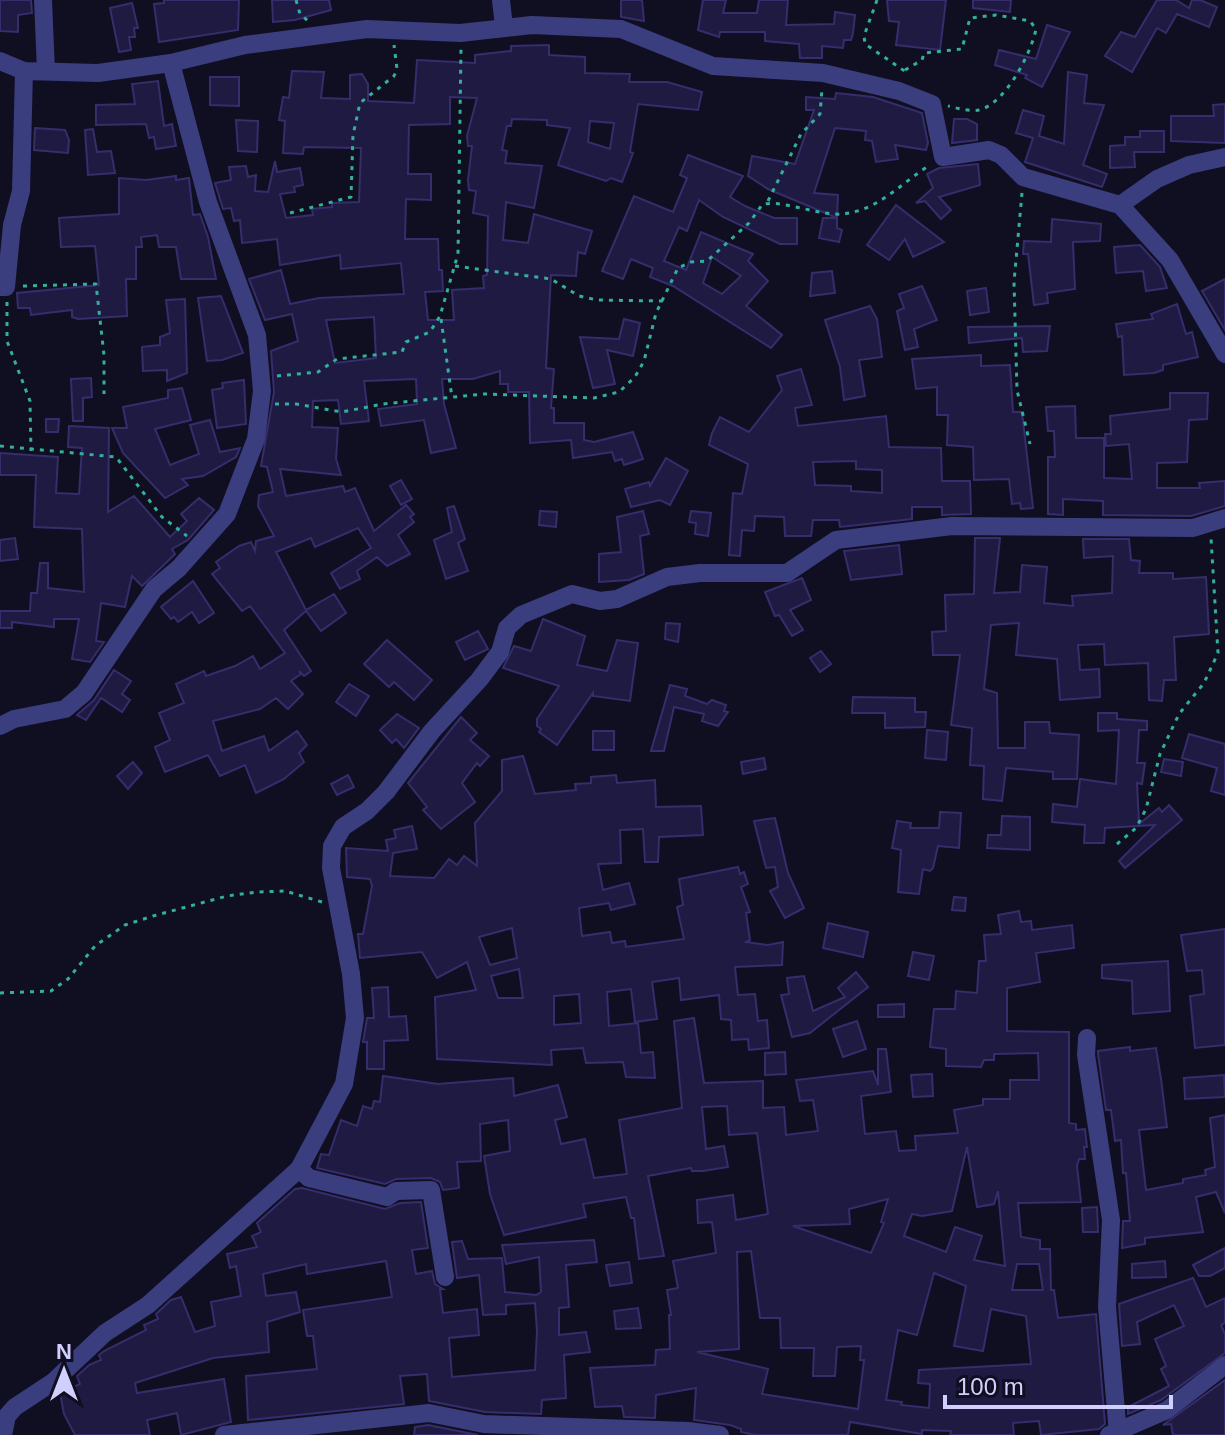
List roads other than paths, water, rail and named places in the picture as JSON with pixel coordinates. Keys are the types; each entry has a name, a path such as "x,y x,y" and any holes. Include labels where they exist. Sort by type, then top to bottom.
{"street":[{"path":"43,0 46,71"},
{"path":"501,0 504,27"},
{"path":"0,61 24,71 98,73 171,63 245,45 367,29 460,33 532,25 621,29 713,66 823,73 899,91 932,104 943,157 989,150 1001,155 1023,177 1120,205 1170,260 1225,354"},
{"path":"0,726 14,719 65,709 84,693 154,589 179,568 227,514 250,459 261,404 262,377 257,335 208,202 171,63"},
{"path":"3,287 12,225 21,191 24,71"},
{"path":"1120,205 1131,194 1157,179 1189,165 1225,157"},
{"path":"3,1435 3,1418 53,1382 105,1333 148,1305 299,1169 344,1084 355,1018 341,908 331,868 332,846 343,827 367,811 386,792 432,731 479,680 500,652 507,628 545,602 572,594 600,601 617,599 667,577 700,573 787,573 836,540 937,528 1070,525 1193,528 1217,520"},
{"path":"1087,1038 1086,1055 1111,1220 1107,1307 1112,1434 1167,1410 1225,1365"},
{"path":"299,1169 309,1178 387,1197 396,1191 431,1190 445,1277"},
{"path":"224,1435 429,1413 484,1424 688,1431 720,1435"}]}
